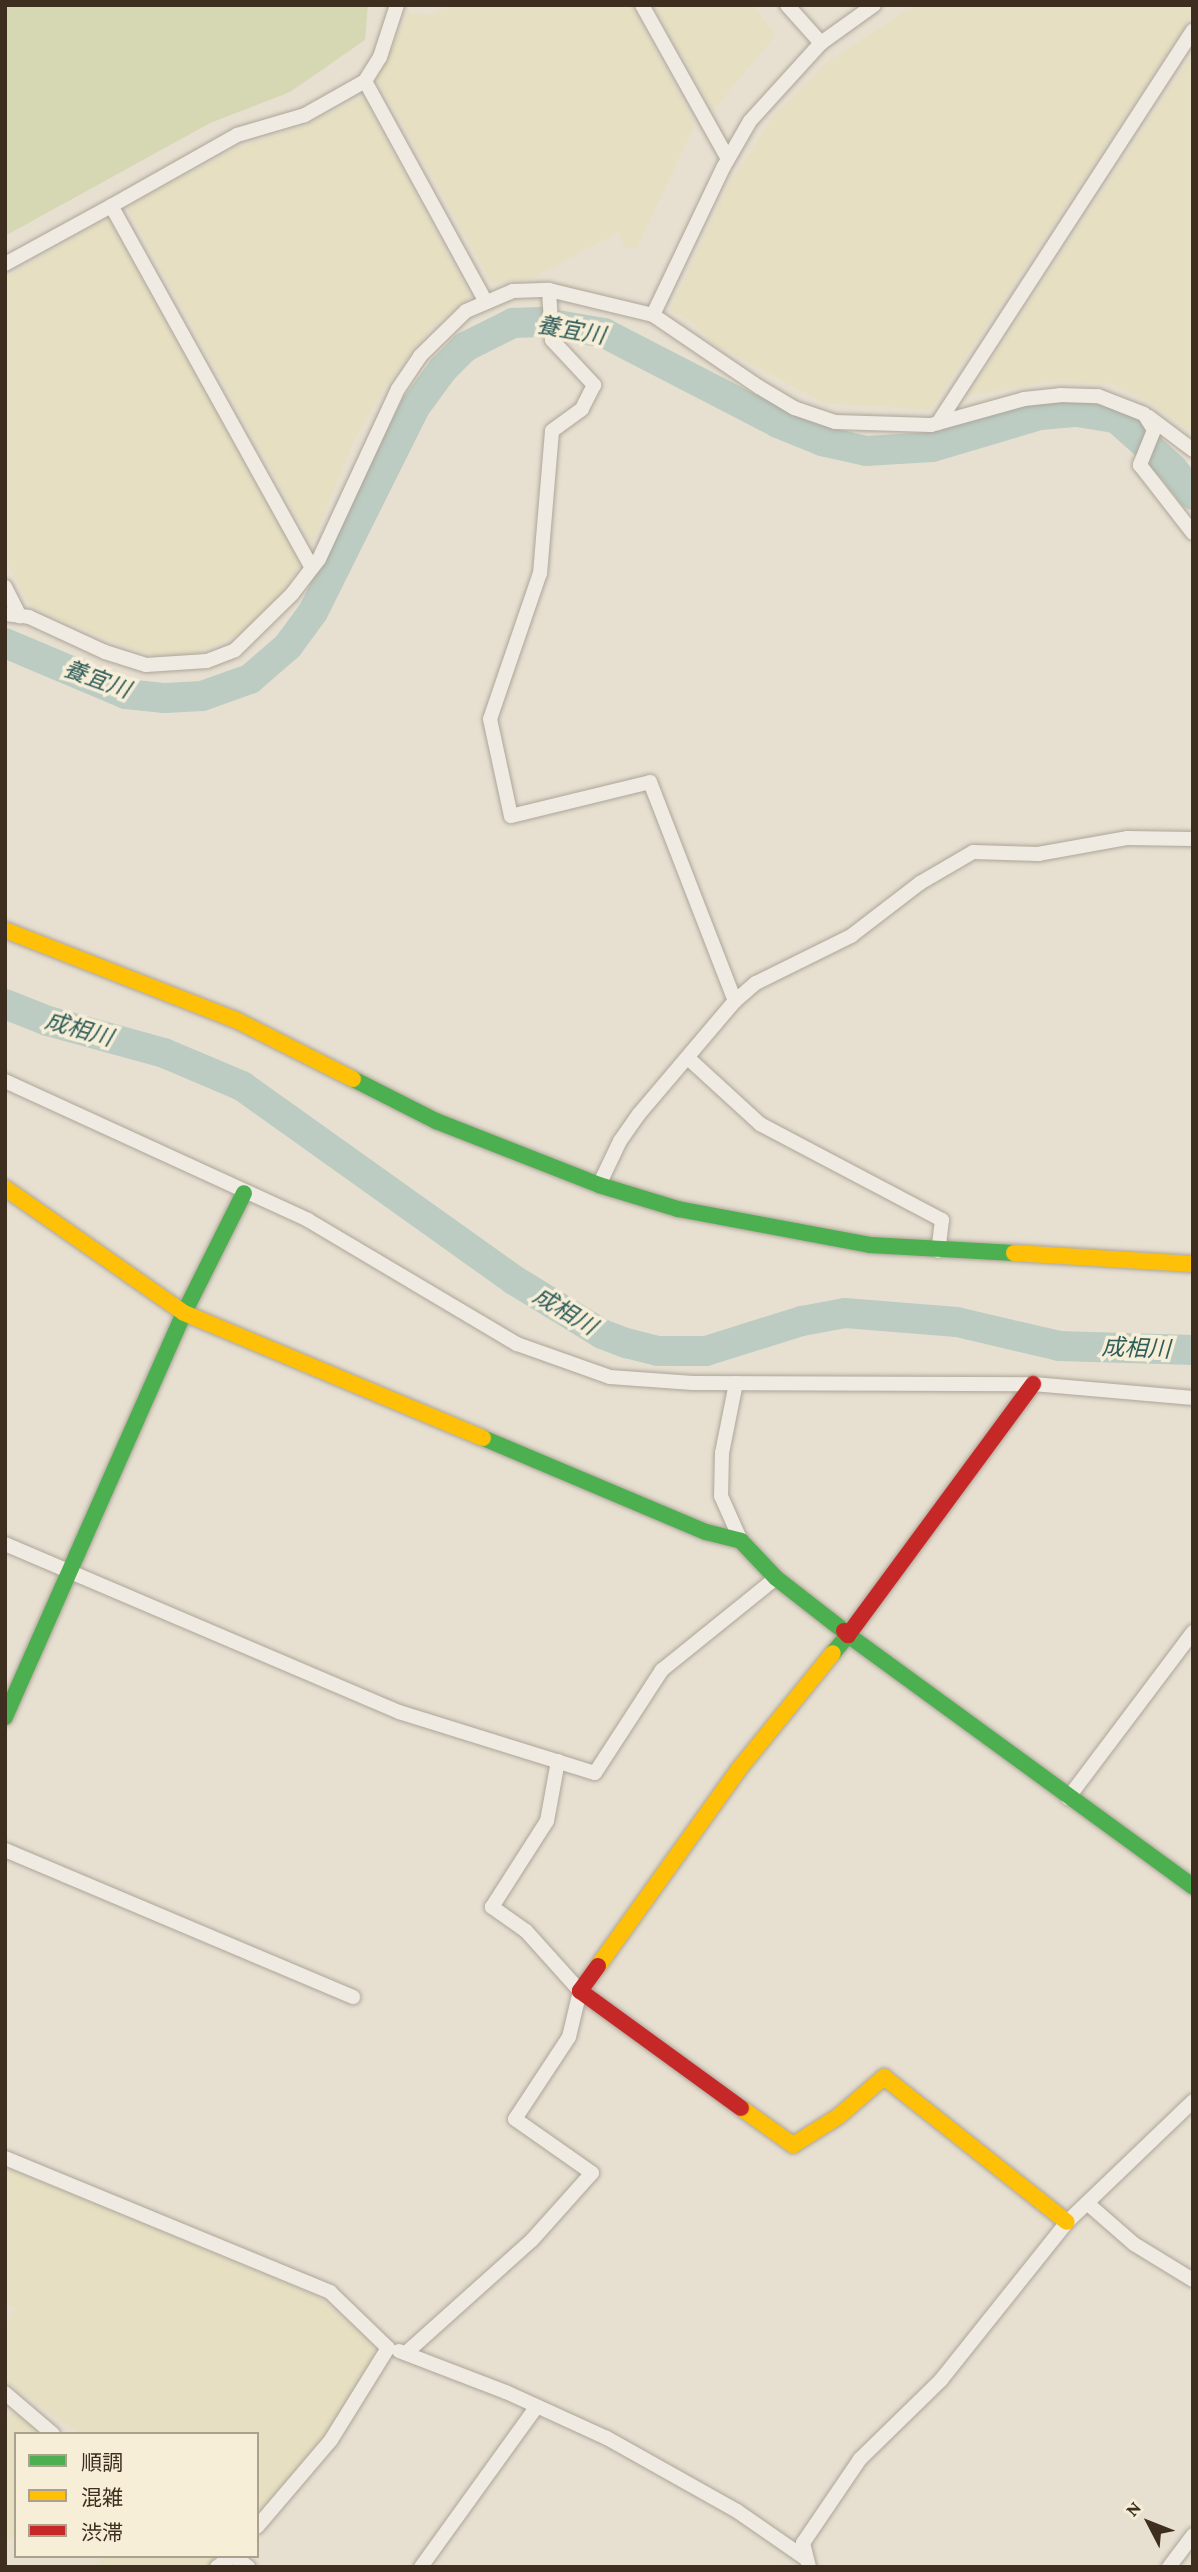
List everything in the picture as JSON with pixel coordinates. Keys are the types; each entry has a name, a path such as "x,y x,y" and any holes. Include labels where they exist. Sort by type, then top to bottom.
{"street":[{"path":"5,264 237,135 305,115 365,81 380,57 397,5"},
{"path":"642,5 727,159"},
{"path":"787,5 821,43"},
{"path":"653,315 727,159 750,121 821,43 874,5"},
{"path":"938,423 1193,30"},
{"path":"365,81 485,300"},
{"path":"111,206 312,568"},
{"path":"5,587 13,615 146,665 207,661 235,650 259,629 312,568 398,388 442,331 485,300 513,290 550,290 653,315 714,360 794,408 835,422 938,423 1024,399 1098,396 1144,414 1193,450"},
{"path":"550,290 552,340 594,385 582,409 552,431 540,573 490,719 510,816 650,782 735,1000"},
{"path":"1144,414 1154,430 1140,465 1193,533"},
{"path":"599,1185 626,1132 735,1000 756,983 851,936 920,883 973,852 1038,854 1127,838 1193,839"},
{"path":"5,930 236,1020 436,1121 599,1185 678,1209 800,1235 937,1251 1193,1264"},
{"path":"688,1058 760,1124 942,1220 937,1251"},
{"path":"6,1084 308,1220 517,1344 610,1377 736,1382 1033,1384 1193,1398"},
{"path":"5,1188 154,1296 184,1313 706,1532 741,1541"},
{"path":"5,1717 184,1313 244,1193"},
{"path":"736,1382 722,1453 721,1496 741,1541 776,1578 848,1635 1193,1887"},
{"path":"406,2353 532,2241 592,2173 515,2119 569,2036 580,1991 739,1769 848,1635 1033,1384"},
{"path":"5,1544 399,1712 596,1773 662,1670 776,1578"},
{"path":"1068,1798 1193,1632"},
{"path":"558,1761 547,1821 492,1907 526,1931 580,1991 793,2145 839,2116 884,2077 1068,2222"},
{"path":"5,1850 353,1997"},
{"path":"806,2564 803,2543 860,2459 941,2380 1068,2222 1193,2101"},
{"path":"5,2158 330,2292 388,2348 537,2406 674,2473 806,2564"},
{"path":"1087,2203 1134,2244 1193,2280"},
{"path":"259,2526 331,2440 388,2348"},
{"path":"7,2397 51,2432"},
{"path":"421,2567 537,2406"},
{"path":"1169,2567 1193,2535"}],"shaded area":[{"path":"450,5 631,5 695,124 637,248 625,248 618,232 531,279 492,283 376,77 409,13 432,15"},
{"path":"653,5 752,5 776,35 713,110"},
{"path":"922,5 1193,5 1193,14 930,410 823,403 711,342 694,323 670,311 728,186 773,117 826,63 902,13"},
{"path":"1193,54 1193,433 1152,404 1110,383 1045,382 968,396"},
{"path":"363,97 471,297 435,324 385,387 354,440 312,544 127,207 238,147 299,128"},
{"path":"108,218 301,564 271,608 248,630 193,655 160,656 126,647 30,605 5,559 5,278"},
{"path":"5,2167 318,2297 366,2336 374,2350 368,2369 336,2422 259,2518 259,2432 77,2432 5,2381 5,2328 15,2308 5,2303"},
{"path":"21,2407 52,2432 14,2432 14,2537 5,2544 5,2419"},
{"path":"104,2558 231,2558 220,2567 93,2567"}],"green space":[{"path":"5,5 368,5 365,40 290,92 210,123 5,236"}],"waterway":[{"name":"養宜川","path":"5,643 126,694 165,698 202,696 250,679 288,646 313,612 415,407 443,369 465,347 513,323 540,322 604,333 778,423 822,441 866,451 932,447 1040,415 1077,412 1116,418 1173,469 1193,495"},
{"name":"成相川","path":"5,1004 48,1021 164,1053 242,1086 514,1280 602,1334 626,1343 657,1351 706,1351 802,1321 845,1313 957,1322 1059,1346 1193,1350"}],"traffic: fast":[{"path":"353,1079 436,1121 599,1185 678,1209 870,1245 1014,1253"},
{"path":"5,1717 184,1313 244,1193"},
{"path":"483,1438 706,1532 741,1541 776,1578 844,1631"},
{"path":"833,1653 848,1635 1193,1887"}],"traffic: slow":[{"path":"5,930 236,1020 353,1079"},
{"path":"5,1188 184,1313 483,1438"},
{"path":"1014,1253 1193,1264"},
{"path":"598,1966 739,1769 833,1653"},
{"path":"741,2108 793,2145 839,2116 884,2077 1067,2222"}],"traffic: jam":[{"path":"844,1631 848,1635 1033,1384"},
{"path":"598,1966 580,1991 741,2108"}]}
